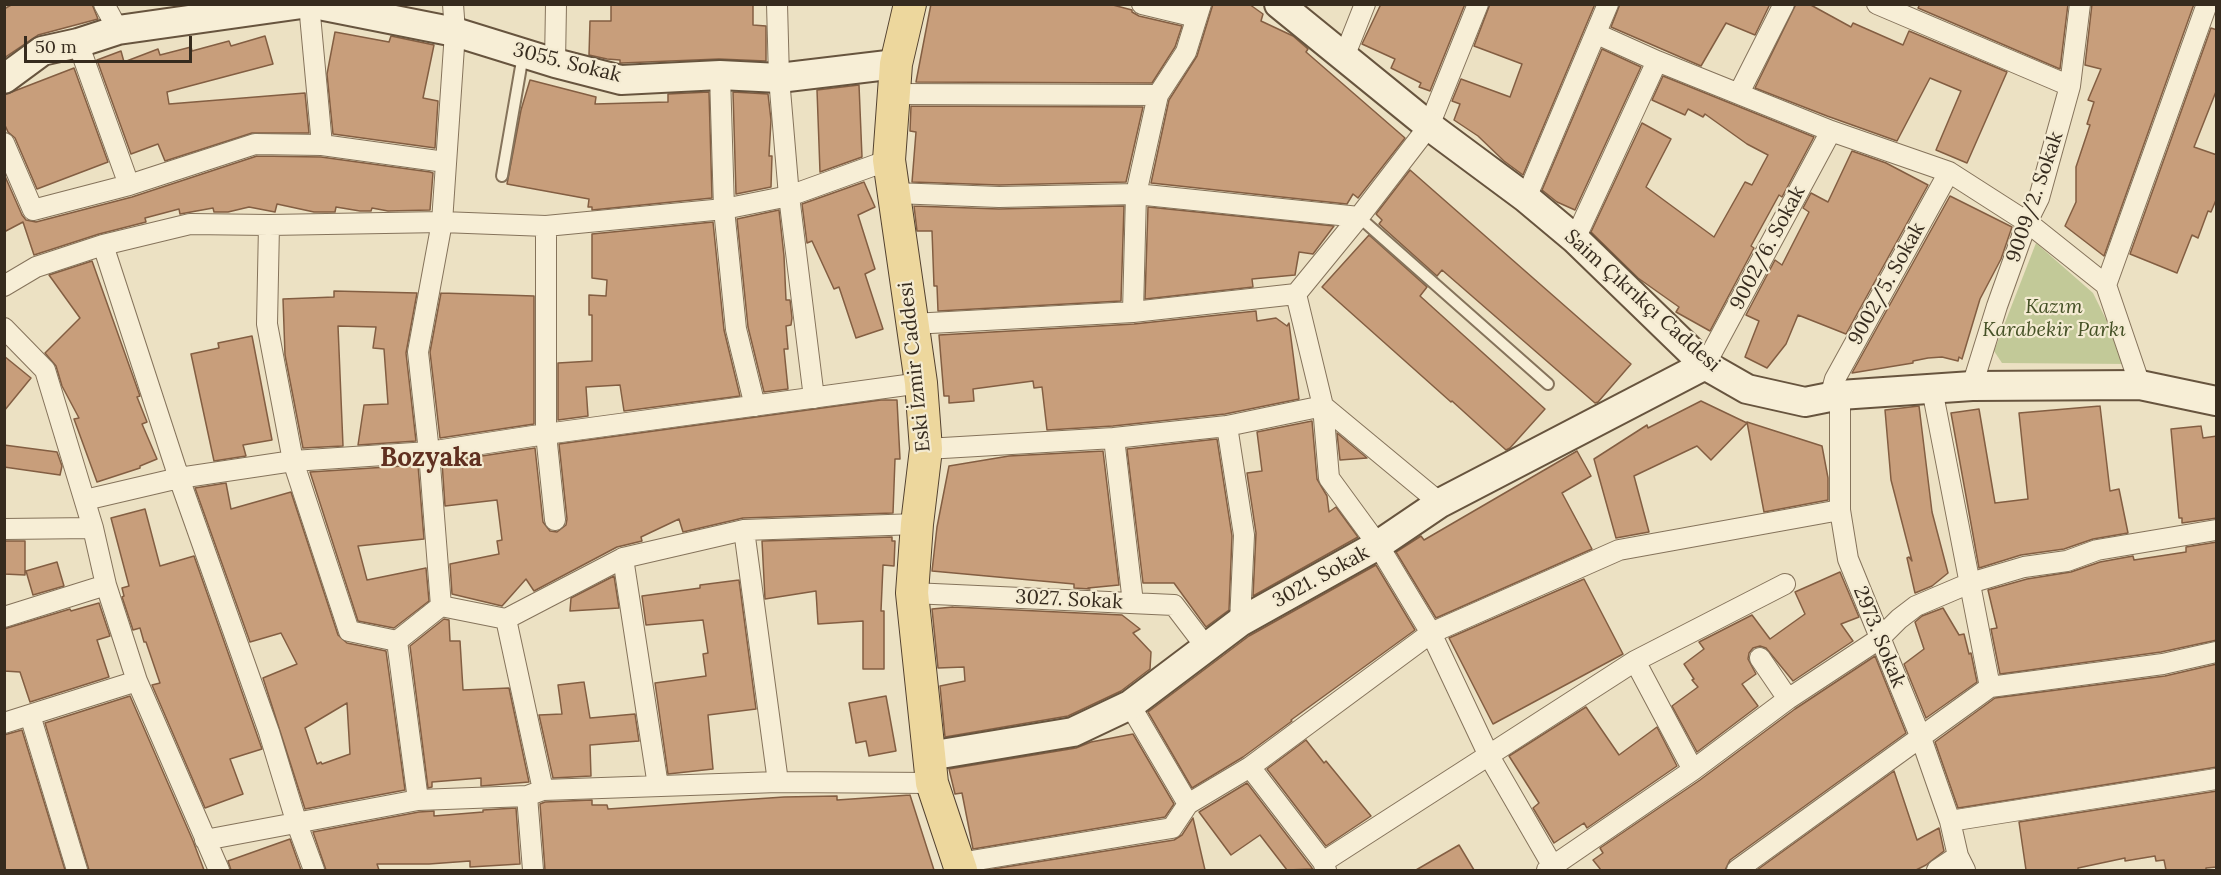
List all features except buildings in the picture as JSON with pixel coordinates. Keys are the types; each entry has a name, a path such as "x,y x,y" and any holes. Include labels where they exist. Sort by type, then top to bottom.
{"main road":[{"path":"4,79 42,51 78,43 118,30 220,10 302,4"},
{"name":"3055. Sokak","path":"314,4 455,32 555,63 621,80 720,75 894,79"},
{"name":"Eski İzmir Caddesi","path":"910,4 894,79 889,160 921,383 927,449 917,524 912,593 930,769 960,867"},
{"name":"Saim Çıkrıkçı Caddesi","path":"1279,4 1429,126 1526,198 1575,239 1706,365 1747,389 1805,402 1834,396 1972,386 2140,385 2217,401"},
{"name":"3021. Sokak","path":"930,769 1073,732 1130,705 1240,622 1378,545 1440,503 1706,365"}],"street":[{"path":"104,4 118,30"},
{"path":"309,4 322,145"},
{"path":"441,606 429,452 418,352 442,222 455,32 453,4"},
{"path":"555,63 556,4"},
{"path":"777,4 779,78 789,196 814,398"},
{"path":"1133,312 1136,194 1158,95 1186,52 1198,11 1142,4"},
{"path":"1344,57 1365,4"},
{"path":"912,324 1133,312 1296,294 1429,126 1478,4"},
{"path":"1526,198 1608,4"},
{"path":"1739,93 1784,4"},
{"path":"1876,4 2070,86"},
{"name":"9009/2. Sokak","path":"1972,386 1997,306 2038,198 2070,86 2080,4"},
{"path":"2106,285 2207,4"},
{"path":"1597,34 1657,61 1831,131 1949,172 2027,222 2106,285 2140,385"},
{"path":"78,43 129,185"},
{"path":"1575,239 1657,61"},
{"path":"720,75 724,209 736,329 755,406"},
{"path":"894,79 1158,95"},
{"name":"9002/6. Sokak","path":"1706,365 1831,131"},
{"path":"4,144 33,210 129,185 255,144 322,145 445,162"},
{"path":"4,286 36,267 103,245 190,224 442,222 546,226 724,209 789,196 889,160"},
{"name":"9002/5. Sokak","path":"1834,396 1835,379 1949,172"},
{"path":"894,193 999,197 1136,194 1359,217"},
{"path":"268,225 267,324 293,461 349,631 396,641 441,606 506,619 623,558 744,530 917,524"},
{"path":"546,226 546,434 555,520"},
{"path":"103,245 179,478 269,732 297,824 314,870"},
{"path":"1296,294 1323,406 1329,478 1378,545 1431,633 1489,756 1552,869 1693,770 1788,699 1880,639 1899,619 1916,606 1970,583 2024,567 2067,561 2097,550 2217,530"},
{"path":"4,328 45,370 93,528 106,585 137,681 219,870"},
{"path":"85,500 179,478 293,461 429,452 921,383"},
{"path":"1932,389 1990,687"},
{"name":"2973. Sokak","path":"1834,396 1840,510 1848,560 1921,738 1962,863"},
{"path":"927,449 1114,438 1227,426 1323,406"},
{"path":"1323,406 1440,503"},
{"path":"1227,426 1244,535 1240,622"},
{"path":"1114,438 1133,603"},
{"path":"960,867 1172,828 1188,804 1250,767 1431,633 1619,550 1840,510"},
{"path":"4,529 93,528"},
{"path":"744,530 778,782"},
{"path":"623,558 658,786"},
{"path":"1250,767 1325,866 1635,661 1785,584"},
{"path":"4,618 106,585"},
{"name":"3027. Sokak","path":"912,593 1174,605 1206,647"},
{"path":"506,619 535,793 533,870"},
{"path":"396,641 418,800"},
{"path":"1737,870 1990,687 2163,664 2217,652"},
{"path":"1760,658 1788,699"},
{"path":"1635,661 1693,770"},
{"path":"4,723 137,681"},
{"path":"1130,705 1188,804"},
{"path":"30,715 77,870"},
{"path":"205,840 418,800 658,786 778,782 930,769"},
{"path":"1950,821 2217,779"},
{"path":"1937,870 1962,863"}],"lane":[{"path":"502,176 523,53"},
{"path":"1359,217 1548,384"}],"green space":[{"name":"Kazım Karabekir Parkı","path":"2036,243 2093,293 2128,364 2002,363 1994,351"}],"district":[{"name":"Bozyaka","path":"431,459"}]}
